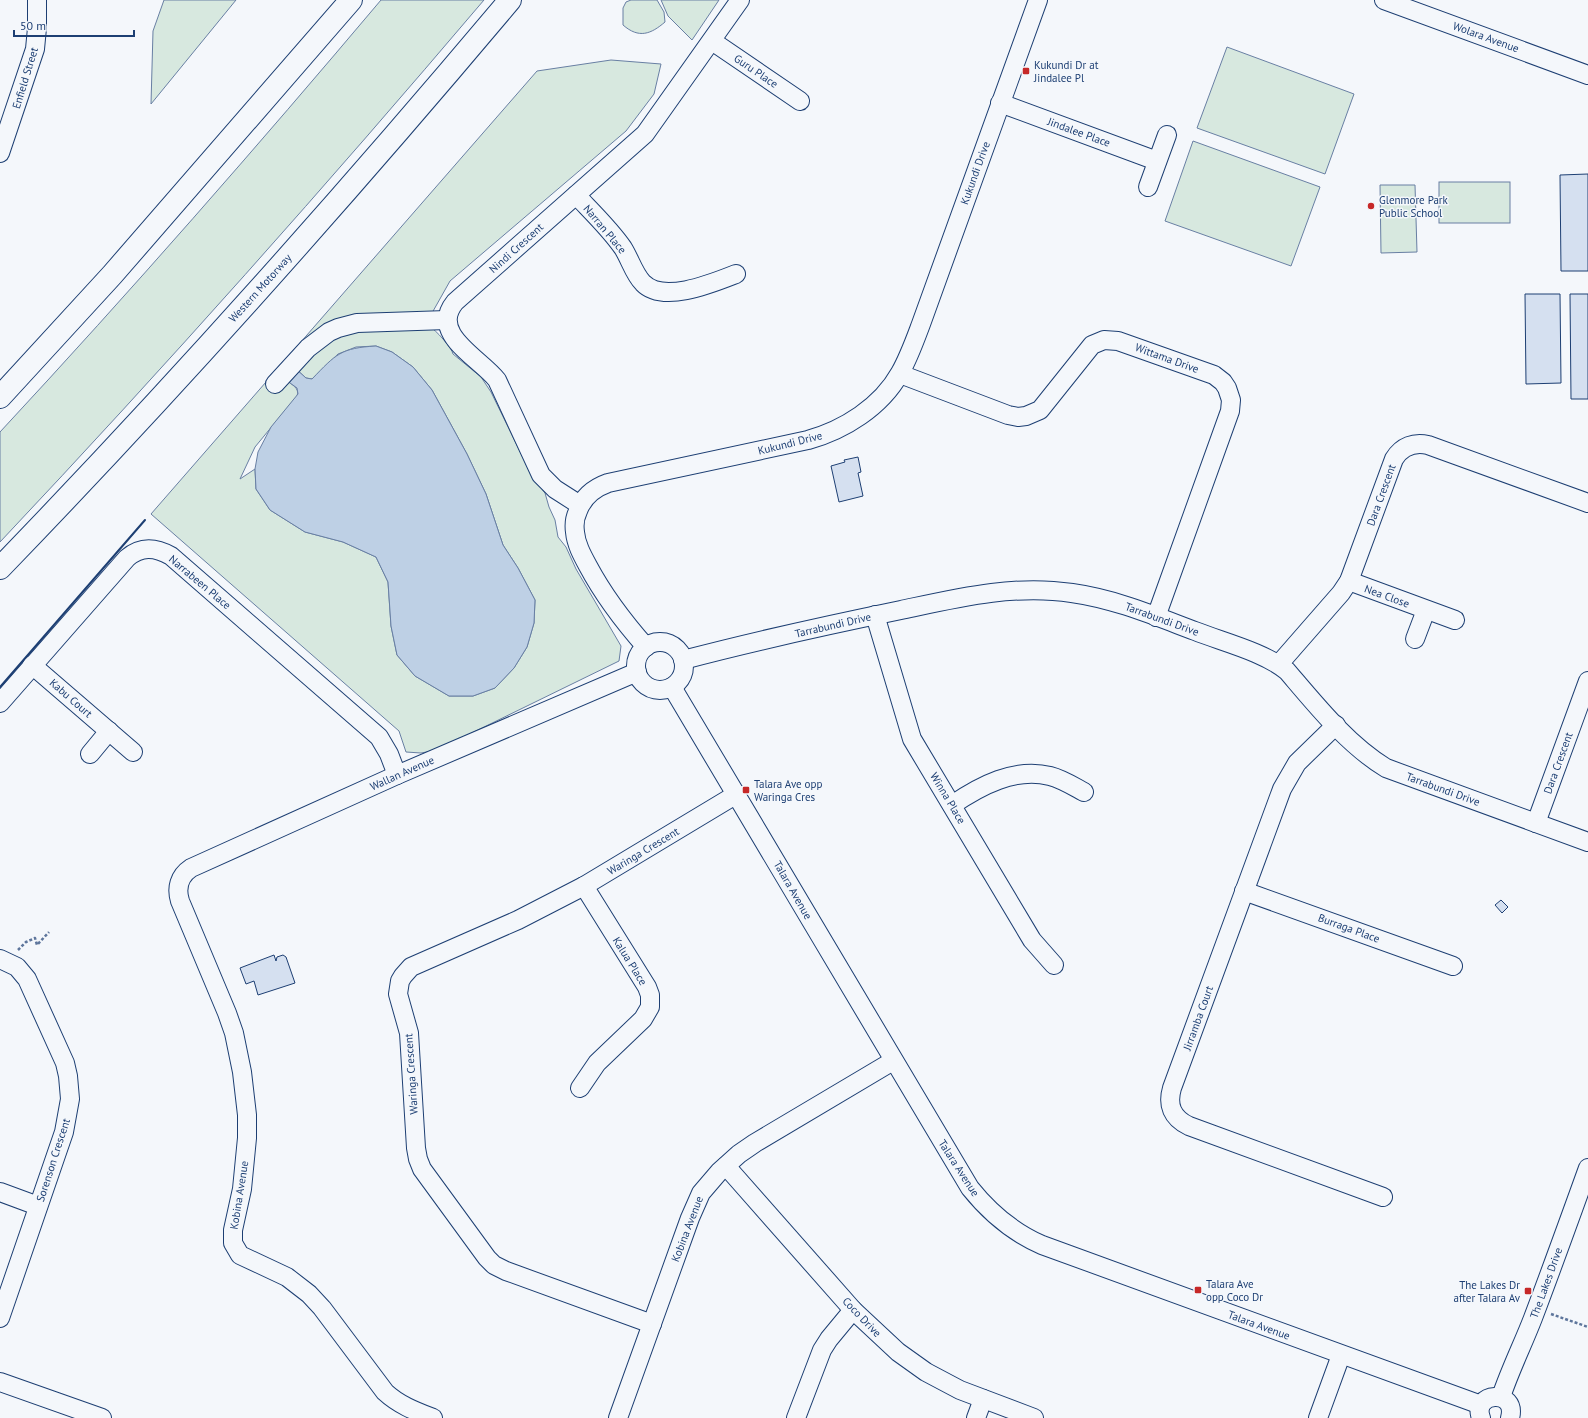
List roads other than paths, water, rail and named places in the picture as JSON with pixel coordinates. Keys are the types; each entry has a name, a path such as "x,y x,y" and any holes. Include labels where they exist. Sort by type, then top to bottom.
{"highway":[{"path":"0,397 112,275 351,0"},
{"name":"Western Motorway","path":"0,568 145,416 254,296 405,124 510,0"}],"street":[{"name":"Enfield Street","path":"0,153 35,49 37,0"},
{"name":"Nindi Crescent","path":"447,320 448,313 456,302 645,134 740,0"},
{"name":"Kukundi Drive","path":"646,647 607,600 580,552 574,531 580,505 586,496 608,483 808,440 827,434 851,422 872,406 890,388 900,374 921,324 1038,0"},
{"name":"Wolara Avenue","path":"1384,0 1588,75"},
{"name":"Guru Place","path":"712,41 800,101"},
{"name":"Jindalee Place","path":"1000,103 1157,161"},
{"path":"1148,187 1166,135"},
{"name":"Narran Place","path":"576,195 621,245 642,282 650,289 660,292 669,292 708,285 736,274"},
{"path":"275,384 308,348 319,339 338,328 356,323 447,320 448,327 455,340 498,380 541,475 555,489 580,505"},
{"name":"Wittama Drive","path":"900,374 1008,415 1018,417 1026,416 1040,410 1087,350 1099,341 1104,340 1118,341 1210,373 1223,382 1230,395 1230,411 1156,617"},
{"name":"Dara Crescent","path":"1279,664 1349,582 1394,459 1398,453 1410,446 1422,444 1428,445 1588,503"},
{"name":"Narrabeen Place","path":"0,703 132,553 143,549 160,550 177,561 379,737 388,751 397,775"},
{"name":"Nea Close","path":"1349,582 1455,620"},
{"name":"Tarrabundi Drive","path":"683,660 875,615 968,596 1034,590 1059,591 1086,595 1156,617 1251,652 1279,664 1359,749 1386,768 1588,842"},
{"path":"1415,640 1426,610"},
{"name":"Winna Place","path":"875,615 912,739 1032,940 1054,965"},
{"path":"660,643 668,644 680,653 684,668 678,682 672,687 658,690 651,689 644,685 637,672 637,658 646,647 660,643"},
{"name":"Kabu Court","path":"32,665 133,752"},
{"name":"Wallan Avenue","path":"178,886 183,875 191,868 397,775 637,672"},
{"name":"Dara Crescent","path":"1536,823 1588,681"},
{"name":"Talara Avenue","path":"672,687 737,794 893,1061 970,1188 1007,1226 1017,1233 1042,1245 1341,1355 1481,1412"},
{"name":"Jirramba Court","path":"1336,726 1298,763 1285,781 1172,1088 1170,1103 1174,1116 1181,1123 1383,1197"},
{"path":"90,754 109,731"},
{"path":"952,805 988,784 1013,776 1034,774 1058,778 1084,792"},
{"name":"Waringa Crescent","path":"652,1324 506,1272 494,1265 487,1258 422,1169 416,1154 409,1033 398,994 399,986 403,976 411,967 518,920 584,886 737,794"},
{"name":"Kobina Avenue","path":"178,886 180,901 228,1013 234,1033 242,1072 246,1108 247,1138 242,1189 232,1236 235,1247 240,1255 287,1277 309,1294 322,1308 385,1392 408,1408 433,1418"},
{"name":"Kalua Place","path":"580,1088 597,1063 643,1019 650,1007 650,995 647,987 584,886"},
{"name":"Burraga Place","path":"1244,891 1453,966"},
{"name":"Sorenson Crescent","path":"0,1318 64,1132 69,1110 70,1089 65,1063 27,979 22,972 6,961"},
{"name":"Kobina Avenue","path":"618,1418 695,1205 701,1193 726,1166 755,1143 893,1061"},
{"name":"Coco Drive","path":"726,1166 853,1310 885,1341 917,1366 960,1390 1034,1418"},
{"name":"The Lakes Drive","path":"1501,1397 1588,1168"},
{"path":"0,1192 38,1206"},
{"path":"796,1418 822,1350 853,1310"},
{"path":"1318,1418 1341,1355"},
{"path":"0,1382 102,1418"},
{"path":"1481,1412 1488,1398 1497,1396 1501,1397 1509,1404 1511,1408 1510,1418"},
{"path":"976,1418 983,1399"}],"water":[{"path":"376,346 392,352 413,367 432,390 467,454 486,494 503,545 518,568 535,600 534,623 527,647 514,668 495,688 473,696 449,696 415,676 397,655 391,626 388,582 376,557 343,542 305,532 270,510 256,489 255,469 258,452 271,427 298,394 297,388 286,380 296,369 306,378 312,379 340,354 355,348"}],"place":[{"name":"Kukundi Dr at Jindalee Pl","path":"1026,71"},
{"name":"Glenmore Park Public School","path":"1371,206"},
{"name":"Talara Ave opp Waringa Cres","path":"746,790"},
{"name":"Talara Ave opp Coco Dr","path":"1198,1290"},
{"name":"The Lakes Dr after Talara Av","path":"1528,1291"}]}
